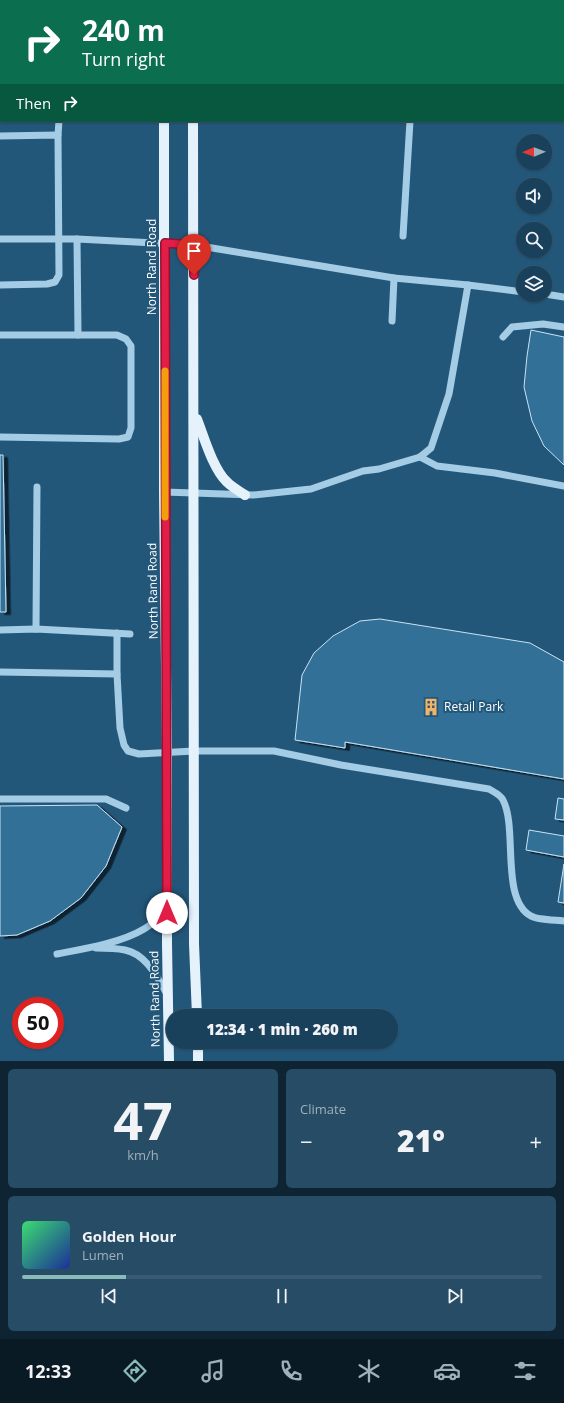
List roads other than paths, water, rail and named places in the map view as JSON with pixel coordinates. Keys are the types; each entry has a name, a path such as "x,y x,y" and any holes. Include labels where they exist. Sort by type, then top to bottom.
{"main road":[{"name":"North Rand Road","path":"164,122 164,492 168,753 167,913 169,1061"},
{"path":"193,122 195,494 194,944 197,1009"},
{"path":"194,413 221,475 227,482 246,495"},
{"path":"198,1049 198,1061"}],"street":[{"path":"0,285 47,284 55,282 59,275 59,122"},
{"path":"403,236 410,122"},
{"path":"0,136 58,136"},
{"path":"0,239 59,238 194,245 394,278 468,284 516,291"},
{"path":"77,239 78,335"},
{"path":"392,320 394,278"},
{"path":"164,492 246,495 312,489 363,471 379,469 420,457 430,448 448,394 468,284"},
{"path":"552,295 564,297"},
{"path":"503,337 512,327 542,324 564,327"},
{"path":"0,335 117,335 126,339 131,346 131,428 128,437 119,439 0,437"},
{"path":"420,457 437,466 495,473 564,486"},
{"path":"36,629 37,487"},
{"path":"0,630 36,629 130,634"},
{"path":"117,633 117,674 120,728 124,745 128,751 139,754 194,751 274,751 341,765 489,789 503,799 508,815 513,885 516,898 522,910 532,917 564,921"},
{"path":"0,672 117,674"},
{"path":"0,799 106,799 126,808"},
{"path":"56,954 132,935 144,929 167,913"},
{"path":"88,947 125,950 134,953 143,959 154,972 168,995"}],"place":[{"name":"Retail Park","path":"431,707"}]}
